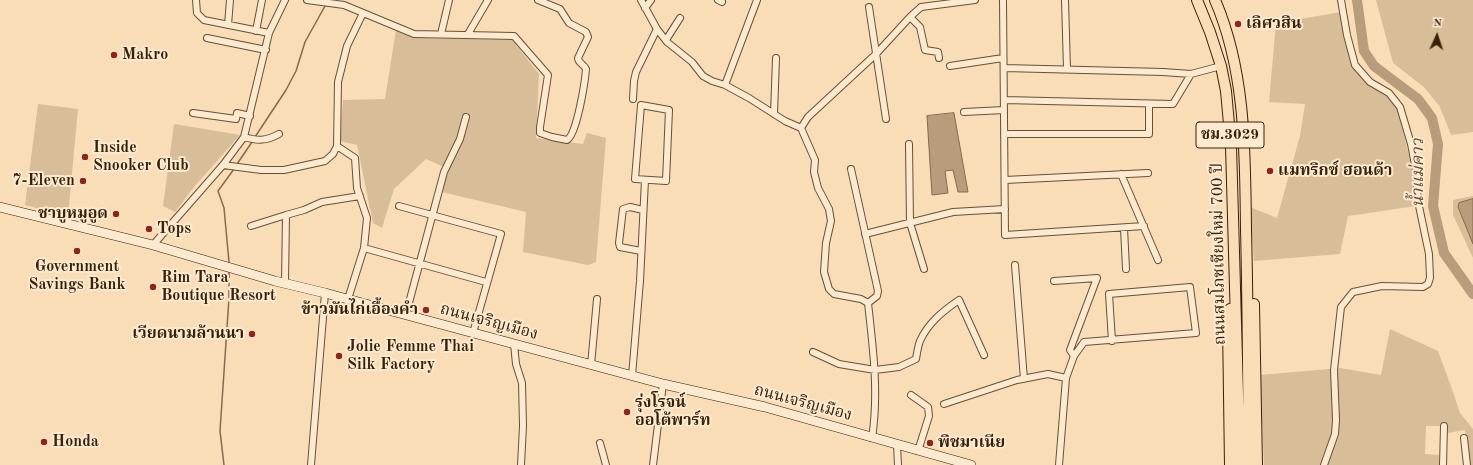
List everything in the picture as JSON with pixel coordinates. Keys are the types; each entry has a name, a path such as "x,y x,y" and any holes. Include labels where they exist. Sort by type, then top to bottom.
{"main road":[{"name":"ถนนสมโภชเชียงใหม่ 700 ปี","path":"1197,0 1210,32 1221,66 1226,91 1231,146 1240,465"},
{"name":"ถนนสมโภชเชียงใหม่ 700 ปี","path":"1215,0 1227,33 1237,76 1245,153 1249,465"},
{"name":"ถนนเจริญเมือง","path":"0,207 153,245 285,283 406,314 632,376 765,407 952,462 970,465"},
{"path":"1247,275 1254,305 1258,465"},
{"path":"1230,465 1228,324 1234,276"}],"street":[{"path":"196,0 197,13 204,20 269,33"},
{"path":"228,25 230,0"},
{"path":"256,31 262,0"},
{"path":"153,245 223,165 244,136 269,33 285,0"},
{"path":"307,0 326,1 344,5 414,34 514,36 527,49 548,75 540,133 564,140 569,139 579,113 586,75 585,66 579,61 578,58 588,37 586,32 569,23 560,9 538,0"},
{"path":"441,34 449,0"},
{"path":"468,34 488,0"},
{"path":"641,0 657,29 666,40 692,62 703,76 712,82 725,86 801,128 814,160 814,172 818,188 829,209 831,221 826,243 824,272 829,288 834,294 861,299 868,303"},
{"path":"645,8 652,0"},
{"path":"725,86 757,0"},
{"path":"919,0 920,7"},
{"path":"801,128 808,118 876,54 920,7 975,0"},
{"path":"1003,0 1005,235 1144,226"},
{"path":"1065,0 1067,70"},
{"path":"1324,465 1336,427 1334,370 1341,307 1353,292 1382,286 1423,287 1428,284 1430,278 1429,254 1417,191 1417,175 1400,107 1389,93 1370,82 1355,65 1347,36 1341,0"},
{"path":"869,7 886,119"},
{"path":"223,165 261,170 284,170 329,158 337,146 338,82 347,46 363,13"},
{"path":"910,17 920,27 925,50 938,52 939,58"},
{"path":"666,40 680,18"},
{"path":"634,98 634,81 636,72 657,29"},
{"path":"207,38 266,50"},
{"path":"774,114 776,58"},
{"path":"950,66 1004,58"},
{"path":"1004,68 1191,74 1221,66"},
{"path":"1004,100 1172,104 1191,74"},
{"path":"1004,134 1149,134 1149,104"},
{"path":"641,105 669,110 666,181 645,180 635,179 641,105"},
{"path":"964,112 1004,110"},
{"path":"193,113 236,119 237,113 250,116"},
{"path":"406,314 444,172 460,139 466,118"},
{"path":"244,136 262,141 269,140 279,134"},
{"path":"909,144 910,223 924,269"},
{"path":"337,146 355,158 357,188 367,218 364,248 348,299"},
{"path":"851,169 878,291 877,296 868,303"},
{"path":"1005,180 1148,173"},
{"path":"1121,174 1158,260"},
{"path":"632,376 645,180"},
{"path":"251,226 304,210 322,202 360,196"},
{"path":"399,206 501,234 486,282 473,333"},
{"path":"641,251 623,249 620,247 619,243 623,209 630,207 643,210"},
{"path":"865,234 953,212 1005,209"},
{"path":"285,283 286,216"},
{"path":"1124,228 1126,268"},
{"path":"364,248 486,282"},
{"path":"1015,265 1024,379"},
{"path":"1054,281 1097,278 1070,350 1074,356"},
{"path":"1059,465 1066,378 1074,356 1084,342 1112,341 1196,333 1190,287 1110,294 1112,341"},
{"path":"311,465 325,293"},
{"path":"591,364 596,299"},
{"path":"813,352 839,364 875,370 899,367 916,359 920,342 928,327 943,311 959,300 984,355"},
{"path":"868,303 875,370 875,420 872,438"},
{"path":"514,344 516,364 522,382 523,398 521,465"},
{"path":"944,404 1024,379 1048,374 1066,378"},
{"path":"653,465 663,384"},
{"path":"911,395 928,407 929,416 918,451"},
{"path":"1443,465 1444,426"},
{"path":"1464,438 1467,465"},
{"path":"600,443 606,465"},
{"path":"896,445 898,465"}],"shaded area":[{"path":"1376,0 1473,0 1473,132 1451,135 1440,107 1424,87 1393,63"},
{"path":"1341,12 1344,37 1352,63 1388,96 1397,108 1414,175 1416,206 1348,216 1340,254 1254,261 1250,207 1277,218 1300,136 1305,104 1269,102 1276,23"},
{"path":"396,30 420,38 512,40 539,74 536,138 583,144 587,133 606,138 596,262 588,265 523,252 526,212 442,192 446,168 426,159 394,189 382,228 373,223 357,145 340,141 343,100 385,99"},
{"path":"38,104 78,109 68,216 25,205"},
{"path":"954,113 968,192 958,192 953,170 945,171 948,193 932,195 927,116"},
{"path":"174,124 240,135 194,187 175,212 163,206"},
{"path":"1473,196 1473,258 1453,215 1453,200"},
{"path":"1473,199 1473,244 1458,207 1459,203"},
{"path":"1390,329 1438,351 1460,413 1473,429 1473,465 1469,465 1465,430 1447,433 1447,426 1426,426 1425,454 1439,455 1440,465 1264,465 1260,375 1340,368 1381,375"}],"waterway":[{"name":"น้ำแม่คาว","path":"1357,0 1364,51 1374,66 1418,99 1432,118 1438,144 1433,206 1444,253 1473,294"},
{"path":"255,137 286,90 296,71 305,42 325,6"},
{"path":"237,164 252,142"},
{"path":"229,262 224,208 218,191 234,169"},
{"path":"224,465 220,431 229,298 229,272"}],"place":[{"name":"เลิศวสิน","path":"1238,24"},
{"name":"Makro","path":"114,55"},
{"name":"Inside Snooker Club","path":"85,157"},
{"name":"แมทริกซ์ ฮอนด้า","path":"1270,171"},
{"name":"7-Eleven","path":"83,181"},
{"name":"ชาบูหมูอูด","path":"116,214"},
{"name":"Tops","path":"149,229"},
{"name":"Government Savings Bank","path":"77,251"},
{"name":"Rim Tara Boutique Resort","path":"153,287"},
{"name":"ข้าวมันไก่เอื้องคํา","path":"426,310"},
{"name":"เวียดนามล้านนา","path":"252,334"},
{"name":"Jolie Femme Thai Silk Factory","path":"339,356"},
{"name":"รุ่งโรจน์ ออโต้พาร์ท","path":"627,412"},
{"name":"Honda","path":"44,442"},
{"name":"พิชมาเนีย","path":"930,443"}]}
